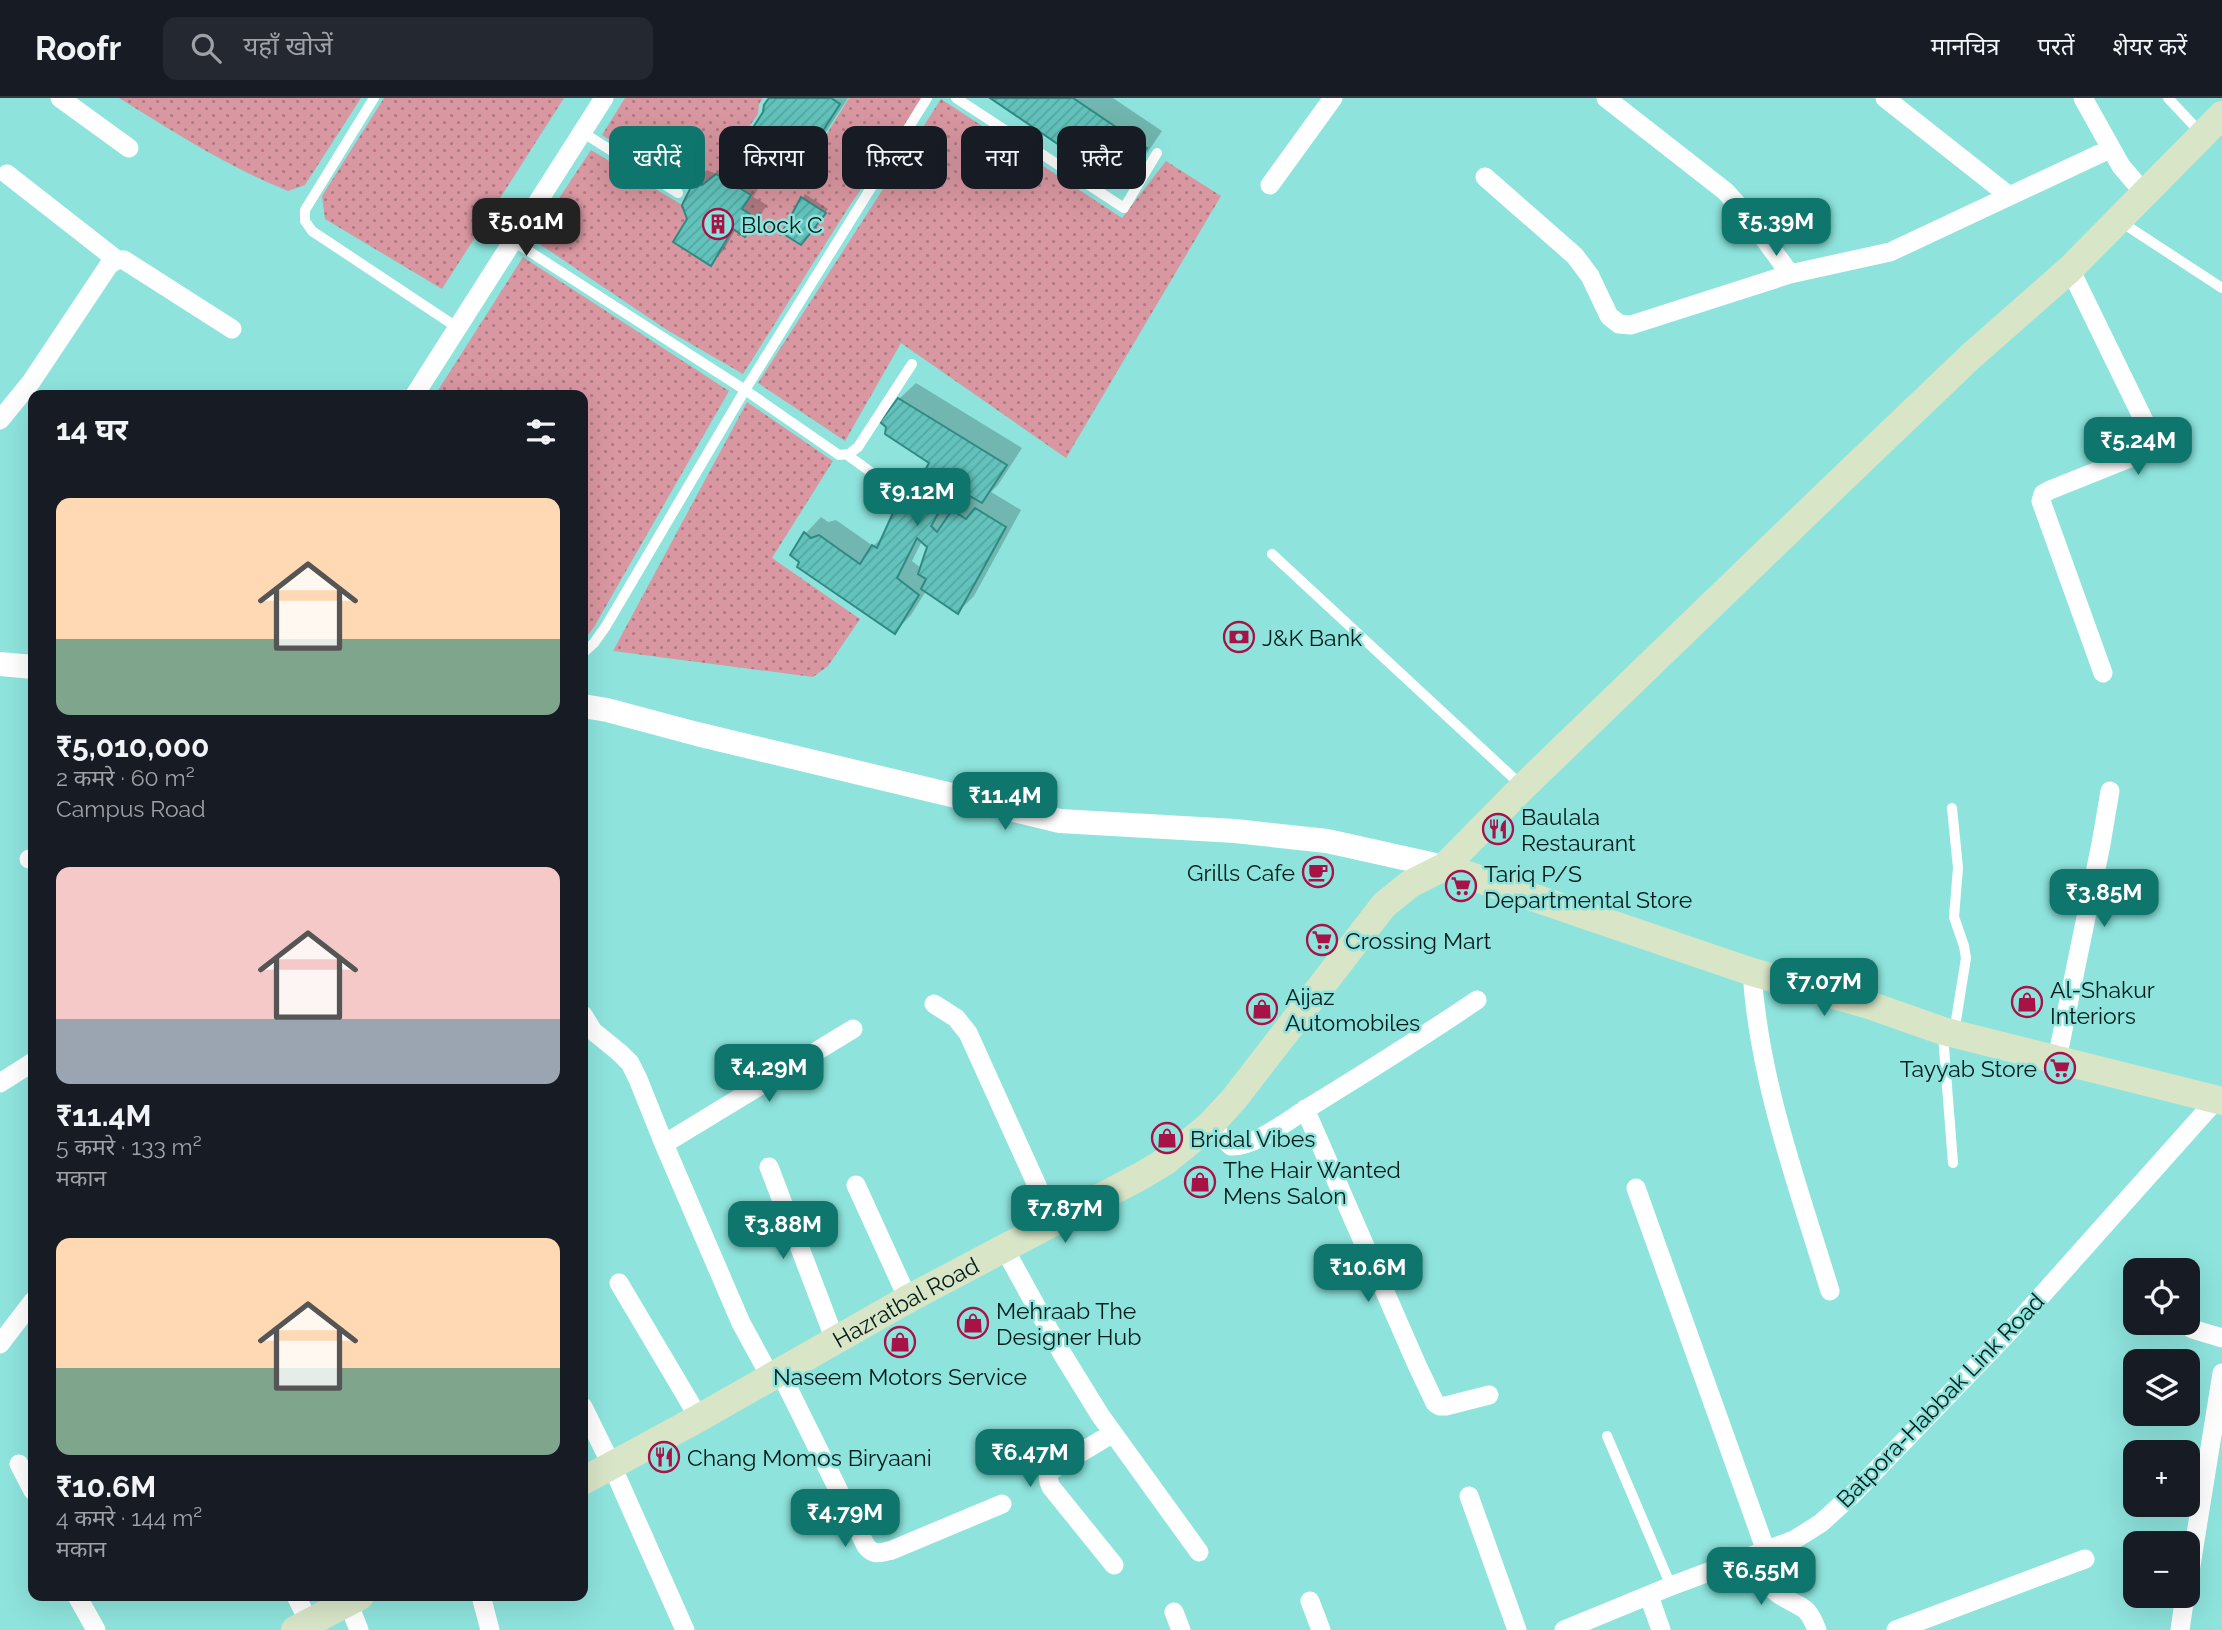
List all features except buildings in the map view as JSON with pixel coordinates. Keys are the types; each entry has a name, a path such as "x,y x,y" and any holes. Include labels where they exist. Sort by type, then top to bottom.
{"main road":[{"name":"Hazratbal Road","path":"588,1478 908,1299 1166,1161 1210,1125 1384,905 1410,884 1444,867 1523,787 1970,356 2070,269 2217,120"},
{"path":"1444,867 1752,972 1869,1005 1948,1032 2219,1101"},
{"path":"302,1626 350,1601"}],"street":[{"path":"60,98 129,148"},
{"path":"418,390 604,98"},
{"path":"1270,185 1334,98"},
{"path":"1606,98 1725,191 1747,215 1790,274"},
{"path":"1885,98 2008,195"},
{"path":"2083,98 2109,149 2144,193"},
{"path":"1485,177 1575,256 1590,276 1609,316 1619,324 1632,325 1790,274 1890,252 2109,149"},
{"path":"7,174 117,260"},
{"path":"0,420 31,382 109,265 117,260 124,260 232,329"},
{"path":"2070,269 2149,431 2150,441 2146,450 2050,490 2043,494 2041,501 2103,673"},
{"path":"0,664 28,667"},
{"path":"588,707 1060,821 1224,830 1327,841 1444,867"},
{"path":"2057,1059 2110,791"},
{"path":"1752,972 1758,1030 1770,1094 1830,1292"},
{"path":"1210,1125 1231,1146 1240,1146 1275,1129 1388,1060 1477,1000"},
{"path":"934,1004 956,1018 968,1033 1054,1223"},
{"path":"588,1023 593,1031 630,1063 741,1323 775,1375 872,1553 892,1550 1002,1504"},
{"path":"664,1144 853,1029"},
{"path":"0,1083 28,1065"},
{"name":"Batpora-Habbak Link Road","path":"1564,1630 1794,1540 1821,1523 1855,1492 2009,1332 2219,1101"},
{"path":"1306,1110 1435,1403 1446,1406 1489,1395"},
{"path":"769,1167 835,1340"},
{"path":"856,1185 908,1299"},
{"path":"1636,1188 1770,1587 1810,1612 1817,1630"},
{"path":"1004,1248 1063,1355 1113,1433 1199,1552"},
{"path":"619,1283 699,1418"},
{"path":"0,1344 28,1308"},
{"path":"2200,1331 2222,1338"},
{"path":"2197,1531 2222,1373"},
{"path":"588,1417 685,1630"},
{"path":"1113,1433 1049,1472 1047,1478 1051,1488 1114,1565"},
{"path":"19,1464 28,1481"},
{"path":"1469,1496 1517,1630"},
{"path":"1896,1630 2085,1559"},
{"path":"1649,1596 1661,1630"},
{"path":"80,1601 96,1630"},
{"path":"297,1601 302,1626"},
{"path":"354,1601 359,1630"},
{"path":"482,1601 490,1630"},
{"path":"1310,1601 1321,1630"},
{"path":"2180,1630 2183,1608"}],"lane":[{"path":"374,98 304,211 305,222 312,231 458,328"},
{"path":"588,648 606,626 745,390 927,98"},
{"path":"956,98 1124,208 1157,153"},
{"path":"2168,98 2217,120"},
{"path":"582,132 678,193"},
{"path":"2118,220 2222,288"},
{"path":"513,241 745,390 839,455 859,447 912,364"},
{"path":"846,454 897,491"},
{"path":"1272,554 1523,787"},
{"path":"1952,808 1958,868 1954,917 1966,958 1948,1032 1954,1163"},
{"path":"1608,1436 1671,1587"}],"shaded area":[{"path":"119,98 361,98 305,185 288,191 223,160"},
{"path":"384,98 564,98 442,289 325,219 322,196"},
{"path":"625,98 763,98 758,114 750,126 719,126 719,176 716,174 705,183 705,126 609,126 609,139 602,135"},
{"path":"849,98 925,98 905,126 842,126 842,189 861,189 743,374 667,330 532,239 591,150 609,161 609,189 656,189 682,205 687,219 673,242 711,265 733,229 745,236 756,218 742,209 751,195 741,189 828,189 828,132"},
{"path":"941,99 982,126 961,126 961,189 1043,189 1043,166 1057,175 1057,189 1078,189 1122,218 1166,161 1221,196 1066,458 901,343 845,441 758,383 883,189 947,189 947,126 924,126"},
{"path":"523,257 729,391 588,635 588,390 438,390"},
{"path":"747,402 833,461 772,558 860,619 828,666 813,677 613,651"}],"place":[{"name":"Block C","path":"718,224"},
{"name":"J&K Bank","path":"1239,637"},
{"name":"Baulala Restaurant","path":"1498,829"},
{"name":"Grills Cafe","path":"1318,872"},
{"name":"Tariq P/S Departmental Store","path":"1461,886"},
{"name":"Crossing Mart","path":"1322,940"},
{"name":"Al-Shakur Interiors","path":"2027,1002"},
{"name":"Aijaz Automobiles","path":"1262,1009"},
{"name":"Tayyab Store","path":"2060,1068"},
{"name":"Bridal Vibes","path":"1167,1138"},
{"name":"The Hair Wanted Mens Salon","path":"1200,1182"},
{"name":"Mehraab The Designer Hub","path":"973,1323"},
{"name":"Naseem Motors Service","path":"900,1342"},
{"name":"Chang Momos Biryaani","path":"664,1457"}]}
